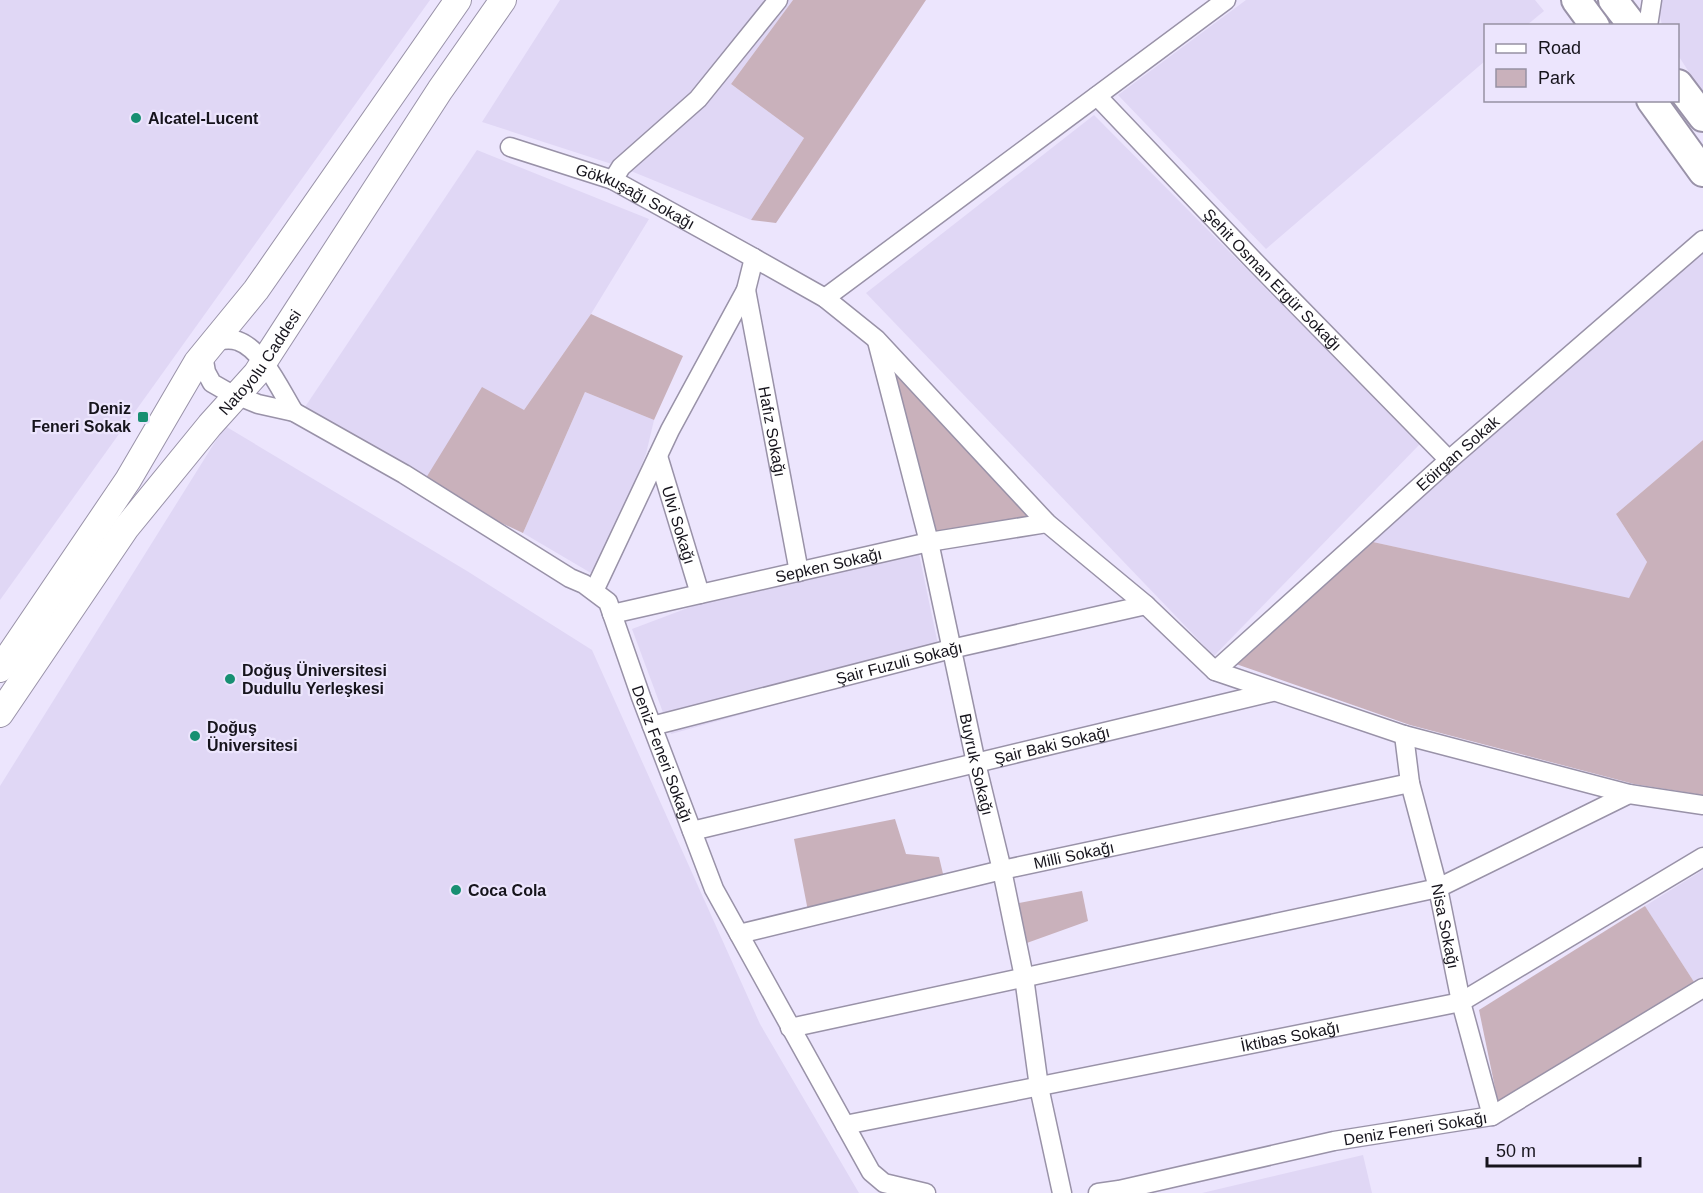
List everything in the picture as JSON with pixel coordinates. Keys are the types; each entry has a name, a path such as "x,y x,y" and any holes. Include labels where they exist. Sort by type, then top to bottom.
{"main road":[{"path":"0,669 128,480 208,348 256,290 458,0"},
{"name":"Natoyolu Caddesi","path":"0,714 126,528 264,363 440,90 503,0"},
{"path":"1576,0 1594,24"},
{"path":"1613,0 1631,24"},
{"path":"1679,87 1703,117"},
{"path":"1652,102 1703,172"}],"street":[{"path":"613,180 621,167 698,99 778,0"},
{"path":"825,298 1226,0"},
{"path":"1648,24 1652,0"},
{"name":"Şehit Osman Ergür Sokağı","path":"1097,96 1449,460"},
{"name":"Gökkuşağı Sokağı","path":"510,147 613,180 825,298 876,339 1047,523 1146,605 1215,671"},
{"name":"Eöirgan Sokak","path":"1215,671 1449,460 1703,240"},
{"path":"594,591 658,456 746,290 754,258"},
{"name":"Hafız Sokağı","path":"746,290 799,572"},
{"name":"Buyruk Sokağı","path":"876,339 929,542 976,763 1002,870 1024,977 1039,1087 1062,1193"},
{"name":"Deniz Feneri Sokağı","path":"294,412 264,363 246,346 237,340 208,348 206,372 212,383 258,404 294,412 404,474 594,591 608,602 714,889 871,1172 884,1183 926,1193"},
{"name":"Ulvi Sokağı","path":"658,456 700,594"},
{"name":"Sepken Sokağı","path":"612,614 929,542 1047,523"},
{"name":"Şair Fuzuli Sokağı","path":"652,726 951,649 1146,605"},
{"path":"1215,671 1404,735 1629,794 1703,805"},
{"name":"Şair Baki Sokağı","path":"692,831 1272,692"},
{"name":"Nisa Sokağı","path":"1404,735 1410,783 1438,888 1461,1002 1492,1116"},
{"name":"Milli Sokağı","path":"739,934 1002,870 1410,783"},
{"path":"790,1028 1438,888 1629,794"},
{"name":"İktibas Sokağı","path":"845,1125 1461,1002 1703,857"},
{"name":"Deniz Feneri Sokağı","path":"1098,1193 1334,1141 1492,1116 1703,988"}],"shaded area":[{"path":"0,0 430,0 0,600"},
{"path":"560,0 793,0 731,84 804,138 751,220 621,167 482,122"},
{"path":"1246,0 1535,0 1544,11 1528,24 1484,24 1484,62 1266,249 1118,95"},
{"path":"1656,0 1703,0 1703,94 1679,57 1679,24 1662,24"},
{"path":"1094,115 1420,444 1214,656 866,293"},
{"path":"477,150 649,219 591,314 524,410 421,486 303,410"},
{"path":"1703,228 1703,440 1616,514 1647,562 1629,599 1373,542 1452,451"},
{"path":"585,392 654,420 646,454 596,576 523,533"},
{"path":"225,426 467,571 592,650 760,1024 859,1193 0,1193 0,786"},
{"path":"919,554 941,659 671,734 632,629 693,606"},
{"path":"1703,870 1703,981 1696,985 1645,906"},
{"path":"1363,1155 1372,1193 1202,1193"}],"green space":[{"path":"793,0 926,0 776,223 751,220 804,138 731,84"},
{"path":"591,314 683,356 654,420 585,392 523,533 421,486 482,387 524,410"},
{"path":"887,366 1041,529 938,549"},
{"path":"1703,440 1703,795 1634,784 1410,725 1236,664 1373,542 1629,598 1647,562 1616,514"},
{"path":"895,819 906,854 939,857 944,878 808,911 794,839"},
{"path":"1082,891 1088,921 1024,944 1019,903"},
{"path":"1645,906 1696,985 1499,1107 1479,1010"}],"place":[{"name":"Alcatel-Lucent","path":"136,118"},
{"name":"Deniz Feneri Sokak","path":"143,417"},
{"name":"Doğuş Üniversitesi Dudullu Yerleşkesi","path":"230,679"},
{"name":"Doğuş Üniversitesi","path":"195,736"},
{"name":"Coca Cola","path":"456,890"}]}
